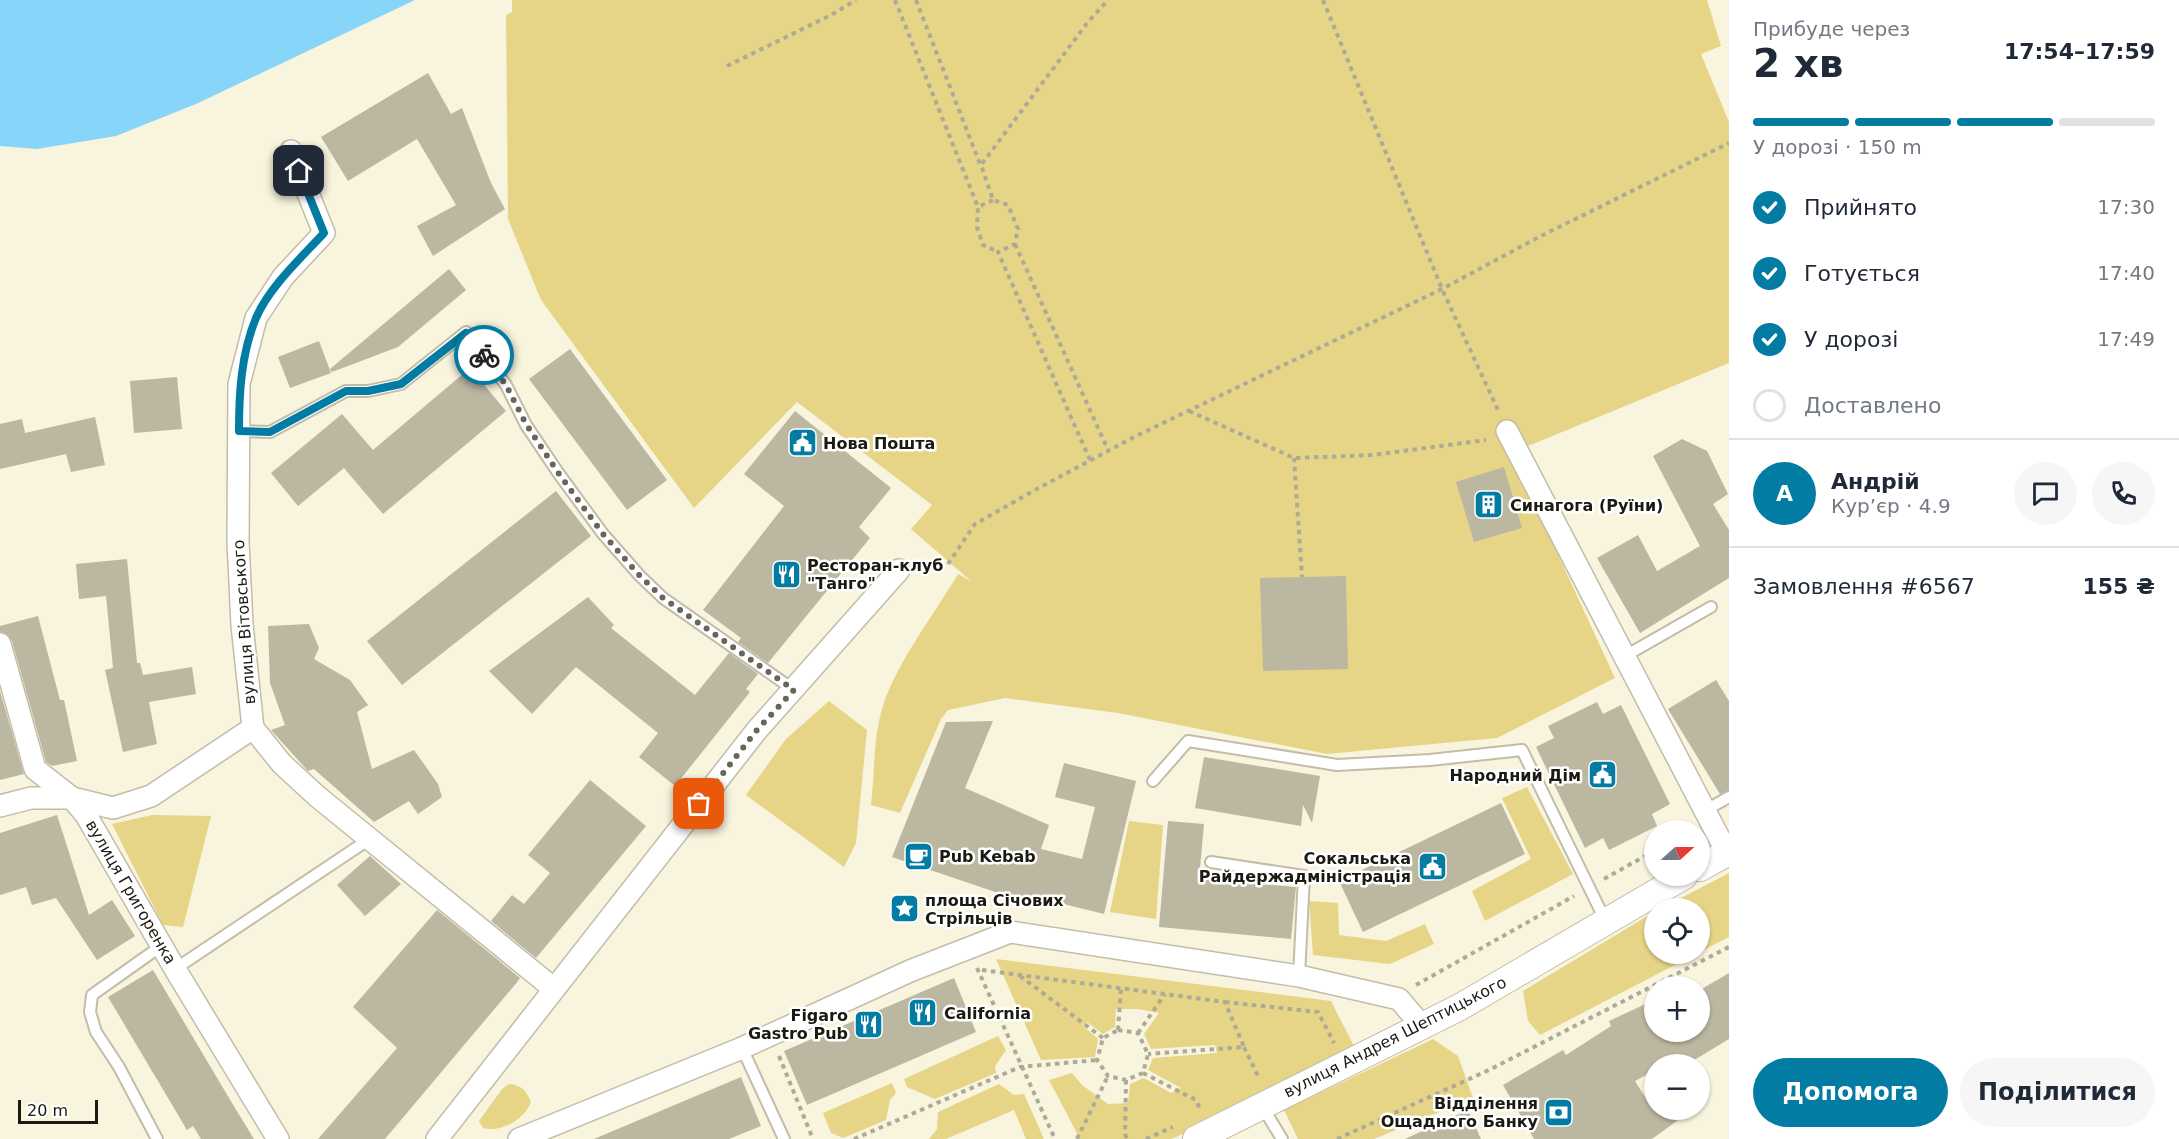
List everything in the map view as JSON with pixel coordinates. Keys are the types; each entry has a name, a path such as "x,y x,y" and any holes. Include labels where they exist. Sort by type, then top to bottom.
{"street":[{"name":"вулиця Вітовського","path":"291,151 324,233 283,277 256,318 239,384 238,542 242,625 253,728 282,764 368,840 553,988"},
{"path":"1508,431 1704,811 1728,852 1710,862"},
{"path":"437,1139 757,730 899,570"},
{"name":"вулиця Григоренка","path":"0,645 35,769 72,798 86,815 175,969 278,1139"},
{"path":"0,806 31,798 72,798 113,808 151,795 253,728"},
{"name":"вулиця Андрея Шептицького","path":"1196,1139 1262,1095 1423,1027 1667,886"},
{"path":"532,1136 1010,932 1299,976 1399,999 1423,1027"}],"lane":[{"path":"239,431 270,432 346,391 368,391 401,384 466,333 506,385 526,424 559,474 603,534 640,576 663,598 794,690"},
{"path":"1625,656 1711,607"},
{"path":"1153,781 1188,741 1337,765 1430,760 1522,750 1607,922"},
{"path":"1704,811 1729,797"},
{"path":"175,969 368,840"},
{"path":"1211,861 1304,876 1299,976"},
{"path":"157,1139 119,1067 96,1032 90,1012 92,995 162,946"},
{"path":"742,1048 784,1139"},
{"path":"1262,1095 1282,1139"}],"path":[{"path":"727,66 831,15 856,0"},
{"path":"894,0 978,207 977,227 983,245 998,252 1090,460"},
{"path":"916,0 993,200"},
{"path":"981,165 1088,22 1108,0"},
{"path":"1188,411 1233,433 1294,458 1373,455 1487,440 1508,431 1442,289 1323,0"},
{"path":"948,564 975,524 1108,450 1442,289 1539,237 1729,143"},
{"path":"978,207 993,200 1008,206 1018,229 1015,244 1108,450"},
{"path":"998,252 1015,244"},
{"path":"1294,458 1302,577"},
{"path":"1399,999 1426,977 1644,857"},
{"path":"1337,1139 1489,1070 1729,947"},
{"path":"968,948 1054,1139"},
{"path":"977,969 1121,989 1318,1012 1331,1038"},
{"path":"1017,974 1103,1038"},
{"path":"1118,1030 1121,989"},
{"path":"1137,1033 1165,994"},
{"path":"1225,1002 1262,1095"},
{"path":"1137,1033 1118,1030 1103,1038 1097,1060 1108,1076 1126,1080 1143,1073 1196,1100"},
{"path":"1137,1033 1148,1054 1143,1073"},
{"path":"770,1034 813,1139"},
{"path":"1148,1054 1244,1047"},
{"path":"854,1139 1020,1067 1097,1060"},
{"path":"1077,1139 1108,1076"},
{"path":"1126,1080 1125,1134 1127,1139"}],"shaded area":[{"path":"512,0 1707,0 1721,46 1701,54 1729,122 1729,363 1511,453 1615,678 1497,738 1327,754 1118,713 1005,698 948,710 941,719 900,813 871,805 878,727 890,687 958,574 971,581 911,529 932,505 797,402 694,508 541,300 508,219 506,15 512,12"},
{"path":"829,701 867,730 856,843 844,867 746,795 786,739"},
{"path":"1527,787 1573,874 1485,921 1472,891 1531,859 1502,798"},
{"path":"152,815 211,816 183,927 163,925 112,824"},
{"path":"1129,821 1163,825 1156,919 1110,912"},
{"path":"1729,873 1729,937 1710,947 1710,898 1681,898 1704,886 1710,886 1710,883"},
{"path":"1309,901 1338,903 1339,935 1386,941 1425,924 1434,944 1390,964 1313,955"},
{"path":"1644,918 1644,964 1677,964 1654,976 1644,976 1644,981 1540,1035 1528,1021 1523,991"},
{"path":"996,959 1331,1001 1356,1050 1172,1139 1080,1139 1049,1080 1072,1073 1082,1085 1108,1104 1128,1103 1130,1084 1144,1078 1171,1093 1181,1088 1148,1070 1153,1058 1217,1053 1215,1045 1151,1049 1144,1034 1159,1013 1138,1009 1116,1009 1115,1027 1103,1034 1087,1022 1083,1026 1098,1039 1095,1057 1041,1060"},
{"path":"998,1036 1006,1050 995,1066 996,1073 935,1099 907,1087 904,1079"},
{"path":"1433,1039 1458,1056 1473,1098 1374,1139 1298,1139 1284,1110"},
{"path":"892,1083 896,1093 890,1100 886,1120 843,1138 831,1133 823,1113"},
{"path":"509,1084 520,1087 525,1092 531,1102 528,1108 512,1123 497,1128 483,1128 479,1121 502,1089"},
{"path":"999,1084 1014,1095 1024,1094 1044,1139 1026,1139 1014,1110 946,1139 929,1139 937,1129 938,1112"}],"water":[{"path":"0,0 415,0 196,104 116,136 37,149 0,146"}],"building":[{"path":"428,73 451,114 462,108 491,183 505,209 433,256 417,226 456,205 417,139 348,181 321,137"},
{"path":"449,269 466,290 398,347 332,372 330,369"},
{"path":"319,341 331,373 290,388 278,357"},
{"path":"570,349 667,480 627,510 529,379"},
{"path":"470,368 506,411 383,514 344,468 298,506 271,473 342,414 373,450"},
{"path":"177,377 182,429 134,433 130,381"},
{"name":"Ресторан-клуб \"Танго\"","path":"795,411 891,488 859,527 870,538 768,663 738,642 741,638 703,610 784,506 744,474"},
{"path":"95,417 105,465 71,472 66,454 0,469 0,424 22,419 25,433"},
{"path":"1682,439 1707,451 1728,494 1713,504 1729,530 1729,578 1640,633 1597,558 1638,535 1657,571 1700,546 1653,456"},
{"name":"Синагога (Руїни)","path":"1504,467 1522,528 1474,542 1456,482"},
{"path":"556,491 591,536 402,685 367,641"},
{"path":"127,559 137,663 140,663 143,675 192,667 196,694 149,702 157,744 123,752 105,670 113,668 106,596 79,599 76,564"},
{"path":"1346,576 1348,669 1263,671 1260,578"},
{"path":"588,597 614,625 611,628 695,695 729,653 758,674 746,689 750,692 675,786 639,757 658,733 576,667 532,714 489,671"},
{"path":"38,616 60,700 64,700 77,761 52,766 46,762 12,641 8,635 0,632 0,626"},
{"path":"309,624 319,648 314,659 350,680 368,705 357,712 372,769 414,750 438,784 442,797 418,814 409,801 374,822 314,769 308,771 271,730 285,725 270,683 268,626"},
{"path":"1716,680 1729,701 1729,790 1720,794 1668,709"},
{"path":"0,691 24,774 0,780"},
{"name":"Народний Дім","path":"1597,702 1603,714 1621,705 1670,804 1652,814 1654,820 1644,820 1644,832 1609,850 1603,838 1585,848 1536,747 1554,738 1548,726"},
{"path":"993,721 965,788 1049,825 1041,849 1082,859 1095,807 1055,797 1064,763 1136,781 1104,914 1027,895 1025,902 892,857 946,722"},
{"path":"1204,757 1320,776 1312,823 1303,805 1301,826 1195,808"},
{"path":"590,780 646,826 536,958 491,921 512,895 524,904 550,873 528,855"},
{"name":"Сокальська Райдержадміністрація","path":"1501,803 1525,854 1363,932 1339,881"},
{"path":"57,815 89,915 112,900 135,936 97,960 56,898 32,905 26,887 0,895 0,833"},
{"path":"1168,821 1204,824 1199,879 1296,887 1291,939 1159,927"},
{"path":"370,856 401,884 365,916 337,885"},
{"path":"437,910 520,978 385,1139 318,1139 397,1048 353,1007"},
{"path":"153,970 254,1139 201,1139 193,1126 187,1130 108,997"},
{"path":"1729,973 1729,1039 1704,1054 1644,1054 1644,1076 1635,1081 1644,1096 1644,1120 1678,1120 1652,1139 1534,1139 1503,1085 1563,1050 1566,1055 1611,1026 1609,1021 1644,1005 1644,1042 1710,1042 1710,984"},
{"path":"954,978 976,1032 807,1105 784,1051"},
{"path":"741,1077 761,1126 729,1139 594,1139"},
{"path":"1468,1110 1481,1139 1405,1139"}],"way so far":[{"path":"484,355 506,385 526,424 559,474 603,534 640,576 663,598 794,690 757,730 699,804"}],"place":[{"name":"Нова Пошта","path":"802,443"},
{"name":"Синагога (Руїни)","path":"1489,505"},
{"name":"Ресторан-клуб \"Танго\"","path":"786,574"},
{"name":"Народний Дім","path":"1602,775"},
{"name":"Pub Kebab","path":"918,856"},
{"name":"Сокальська Райдержадміністрація","path":"1432,867"},
{"name":"площа Січових Стрільців","path":"904,909"},
{"name":"California","path":"923,1013"},
{"name":"Figaro Gastro Pub","path":"869,1024"},
{"name":"Відділення Ощадного Банку","path":"1559,1112"}],"route":[{"path":"299,171 324,233 283,277 256,318 239,384 239,431 270,432 346,391 368,391 401,384 466,333 484,355"}]}
